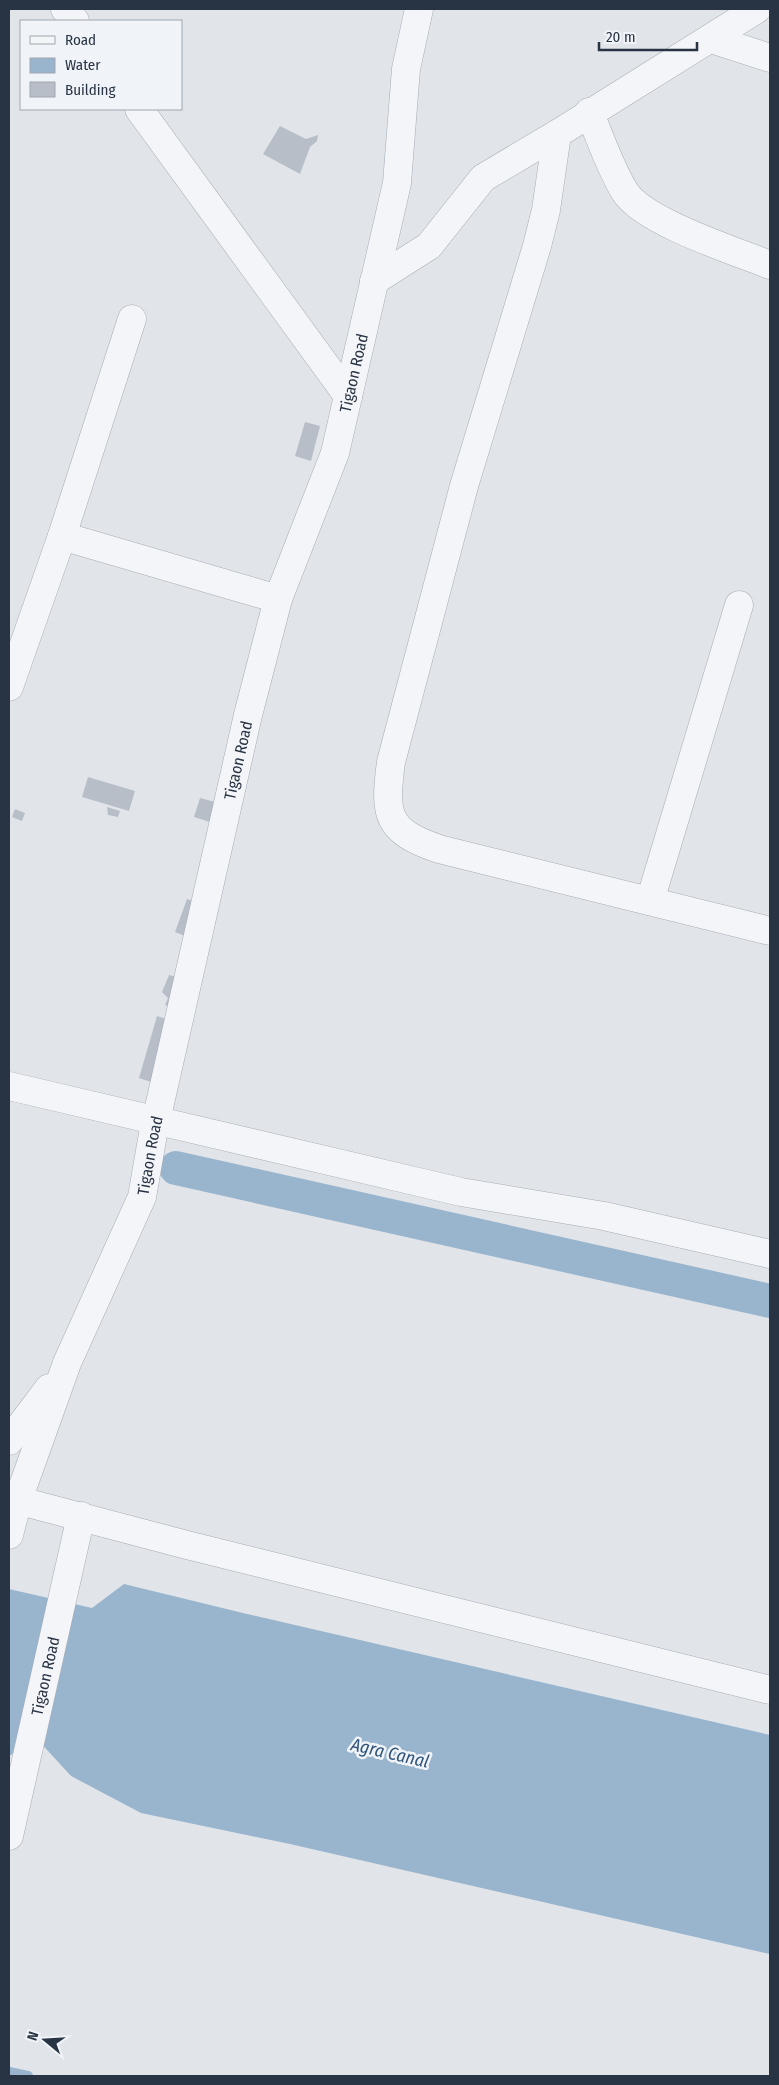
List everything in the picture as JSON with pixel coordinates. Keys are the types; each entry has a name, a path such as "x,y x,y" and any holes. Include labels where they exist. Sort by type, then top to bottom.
{"street":[{"path":"66,9 74,20"},
{"name":"Tigaon Road","path":"12,1513 67,1363 142,1197 155,1127 248,715 278,599 335,453 396,183 406,69 419,9"},
{"path":"374,281 429,246 483,178 557,134 727,24 757,9"},
{"path":"727,24 770,58"},
{"path":"139,110 348,396"},
{"path":"589,112 626,193 639,208 660,220 770,265"},
{"path":"557,134 546,210 505,356 464,486 391,762 387,793 390,817 402,831 418,842 439,849 770,931"},
{"path":"9,687 62,536 132,319"},
{"path":"62,536 278,599"},
{"path":"650,901 739,606"},
{"path":"9,1086 155,1127 461,1192 604,1216 770,1254"},
{"path":"9,1441 67,1363"},
{"path":"12,1513 81,1516 196,1547 770,1690"},
{"name":"Tigaon Road","path":"9,1836 81,1516"}],"water":[{"name":"Agra Canal","path":"124,1584 770,1735 770,1954 290,1844 141,1813 71,1776 37,1739 9,1756 9,1589 92,1608"}],"building":[{"path":"280,126 306,139 318,135 317,141 310,147 300,174 263,154"},
{"path":"305,422 320,426 311,461 295,456"},
{"path":"88,777 135,791 129,811 82,797"},
{"path":"200,798 219,803 213,823 194,817"},
{"path":"107,807 120,811 118,817 108,815"},
{"path":"15,809 25,813 22,821 12,817"},
{"path":"187,899 201,904 190,938 175,932"},
{"path":"169,975 184,979 172,1008 165,1005 168,998 162,992"},
{"path":"157,1016 175,1022 157,1084 139,1078"}],"waterway":[{"path":"176,1168 770,1301"},
{"path":"9,2072 28,2076"}]}
